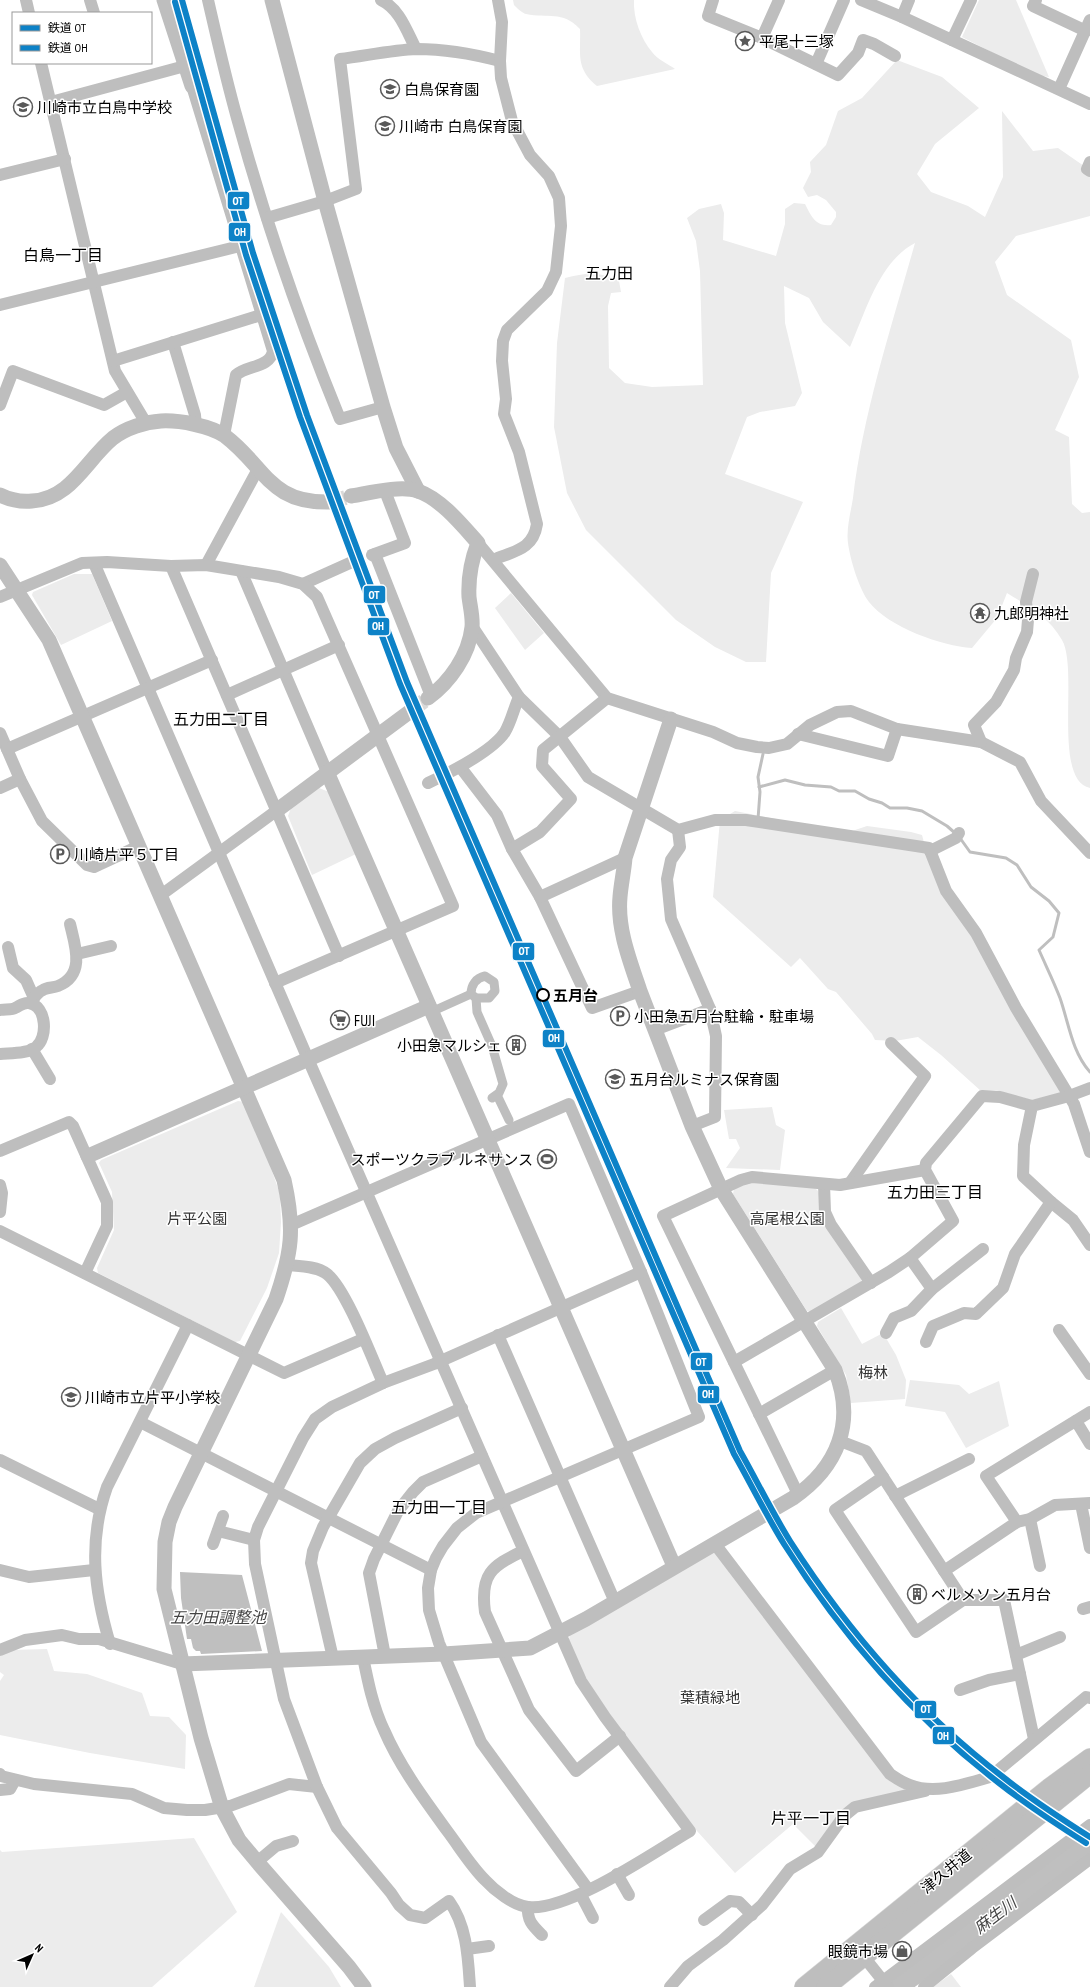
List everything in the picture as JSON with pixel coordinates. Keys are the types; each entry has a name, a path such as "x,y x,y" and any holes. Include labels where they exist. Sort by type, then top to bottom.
{"main road":[{"name":"津久井道","path":"804,1987 1049,1788 1090,1758"},
{"name":"津久井道","path":"826,1987 1090,1774"}],"street":[{"path":"26,0 29,12"},
{"path":"90,0 94,12"},
{"path":"164,0 192,86 273,351 272,357 268,361 236,375 224,436"},
{"path":"208,0 236,117 267,218 306,336 340,419 384,407"},
{"path":"272,0 325,201 396,448 418,491 447,510 478,543 607,698 713,732 738,743 757,747 769,748 787,744 810,725 837,712 851,711 897,729 981,742 1020,762 1041,802 1090,853"},
{"path":"381,0 388,4 397,13 416,49"},
{"path":"493,560 526,546 536,532 538,524 519,452 504,414 506,399 502,360 503,341 507,330 547,291 556,272 561,226 558,198 549,176 530,155 512,121 501,78 500,61 502,22 498,0"},
{"path":"713,0 708,16 762,38 838,75 858,53 863,40 874,44 895,56"},
{"path":"762,38 779,0"},
{"path":"816,64 844,0"},
{"path":"861,0 902,16 1090,104"},
{"path":"902,16 909,0"},
{"path":"952,40 971,0"},
{"path":"1036,0 1033,6 1088,26 1059,89"},
{"path":"267,218 325,201 356,189 340,59 416,49 449,51 476,55 500,61"},
{"path":"41,64 115,371 146,423"},
{"path":"51,102 185,66"},
{"path":"0,175 65,159"},
{"path":"1090,162 1087,169 1090,171"},
{"path":"0,305 240,246"},
{"path":"113,361 261,315"},
{"path":"174,342 195,415 196,425"},
{"path":"0,405 13,371 104,405 127,392"},
{"path":"0,495 26,502 51,498 62,492 72,483 114,438 146,423 179,421 196,425 224,436 258,469 269,482 280,491 308,502 331,502"},
{"path":"206,565 258,469"},
{"path":"385,491 405,543 374,554 429,697 438,690 458,665 467,648 472,626 468,578 471,559 478,543"},
{"path":"351,496 385,491 418,491"},
{"path":"303,584 352,562"},
{"path":"94,563 366,1193 441,1360 581,1681 690,1831 584,1892 556,1904 528,1907 499,1892 486,1881 405,1772 383,1729 371,1693 363,1657"},
{"path":"0,597 82,564 94,563 171,566 206,565 279,577 303,584 317,597 453,906 275,983"},
{"path":"0,565 49,640 284,1180 289,1202 291,1225 288,1265 276,1299 175,1506 169,1522 165,1542 164,1589 201,1738 222,1808 239,1840 349,1967 364,1987"},
{"path":"171,566 339,956"},
{"path":"240,571 674,1566"},
{"path":"981,742 974,725 996,702 1014,670 1016,658 1027,632 1028,620 1026,602 1033,574"},
{"path":"472,626 519,697 560,737 588,777 678,830 715,820 746,820 929,848 946,891 976,934 1016,1008 1070,1096 1090,1152"},
{"path":"227,695 339,645"},
{"path":"7,749 212,660"},
{"path":"428,783 461,768 499,739 505,732 519,697"},
{"path":"512,850 540,832 571,800 542,766 543,750 607,698"},
{"path":"161,895 412,710"},
{"path":"0,1650 25,1640 62,1635 79,1639 99,1639 110,1644 182,1664 444,1654 530,1648 615,1602 674,1566 715,1544 796,1496 826,1469 835,1454 840,1441 844,1419 844,1400 835,1370 721,1189 705,1157 630,964 620,921 620,898 625,858 671,719"},
{"path":"798,734 888,756 897,729"},
{"path":"0,733 20,779 42,820 87,865 94,867 139,846"},
{"path":"461,768 497,815 512,850 540,897 592,1008 640,991"},
{"path":"0,788 20,779"},
{"path":"678,830 680,847 671,860 667,879 671,919 710,1009 716,1036 715,1117 692,1126"},
{"path":"930,851 957,836"},
{"path":"540,897 625,858"},
{"path":"0,1010 15,1008 19,1004 32,1001 43,990 59,986 69,977 75,968 77,954 70,924"},
{"path":"77,954 111,946"},
{"path":"0,1054 32,1050 37,1047 42,1037 44,1025 42,1015 32,1001 26,980 13,968 8,947"},
{"path":"88,1156 308,1059 430,1009 474,996 477,1012 492,1046 503,1084 495,1097 509,1120"},
{"path":"655,1030 710,1009"},
{"path":"850,1183 925,1076 891,1043"},
{"path":"32,1050 50,1079"},
{"path":"734,1362 910,1258 953,1221 925,1170 926,1163 982,1096 1000,1097 1032,1106 1070,1096 1090,1088"},
{"path":"291,1225 568,1104 641,1272 699,1417 476,1513 456,1528 443,1546 431,1570 428,1588 429,1610 444,1654 481,1742 584,1892 593,1918"},
{"path":"1032,1106 1024,1145 1023,1176 1073,1220 1090,1245"},
{"path":"0,1151 69,1122 88,1156 107,1202 108,1216 104,1235 85,1273"},
{"path":"796,1496 759,1414 663,1216 741,1180 752,1177 840,1185 925,1170"},
{"path":"824,1184 825,1212 828,1219 870,1283"},
{"path":"0,1185 2,1193 0,1212"},
{"path":"926,1342 933,1326 964,1312 976,1314 1003,1288 1015,1254 1051,1202"},
{"path":"0,1231 284,1373 363,1339"},
{"path":"886,1333 894,1318 911,1311 932,1290 983,1249"},
{"path":"910,1258 932,1290"},
{"path":"288,1265 312,1268 326,1273 339,1286 383,1383"},
{"path":"470,1987 467,1948 457,1913 448,1901 425,1918 410,1915 399,1905 387,1888 337,1828 317,1787 291,1720 276,1661 255,1564 254,1540 258,1527 303,1438 315,1419 332,1407 383,1383 441,1360 641,1272"},
{"path":"110,1644 103,1622 94,1570 96,1527 99,1509 107,1487 188,1325"},
{"path":"1059,1330 1090,1374"},
{"path":"498,1335 615,1602"},
{"path":"759,1414 835,1370"},
{"path":"333,1658 311,1563 313,1551 323,1528 360,1463 375,1449 462,1408"},
{"path":"1017,1522 986,1476 1090,1412"},
{"path":"1076,1421 1090,1444"},
{"path":"140,1422 431,1570"},
{"path":"840,1441 866,1451 963,1600"},
{"path":"385,1656 369,1573 374,1558 398,1511 413,1492 424,1482 482,1456"},
{"path":"895,1496 969,1459"},
{"path":"0,1460 99,1509"},
{"path":"883,1477 835,1510 916,1632 963,1600 1004,1600 1034,1739"},
{"path":"944,1571 1017,1522 1030,1518 1055,1504 1086,1503 1090,1548"},
{"path":"213,1544 223,1516"},
{"path":"1030,1518 1040,1566"},
{"path":"218,1531 254,1540"},
{"path":"715,1544 890,1774 910,1785 931,1790"},
{"path":"523,1551 501,1561 485,1580 483,1598 485,1612 504,1651 529,1710 576,1770 620,1736"},
{"path":"0,1570 29,1577 94,1570"},
{"path":"1016,1655 1060,1637"},
{"path":"960,1690 989,1680 1020,1674"},
{"path":"670,1987 688,1966 723,1940 752,1915 762,1905 785,1874 818,1852 844,1816 855,1807 990,1777 1086,1696 1090,1698"},
{"path":"0,1774 1,1776 15,1780 132,1794 155,1805 172,1810 205,1810 222,1808 289,1784 317,1787"},
{"path":"0,1790 10,1789 15,1780"},
{"path":"864,1957 883,1985 1090,1825"},
{"path":"257,1862 276,1846 293,1841"},
{"path":"924,1987 972,1948 1090,1859"},
{"path":"617,1874 629,1895"},
{"path":"704,1920 730,1901 739,1902 752,1915"},
{"path":"528,1907 530,1922 542,1935"},
{"path":"467,1948 488,1946"}],"green space":[{"path":"513,0 634,0 636,21 644,41 657,57 675,69 597,86 585,73 582,67 580,53 580,29 567,19 561,17 524,13 514,5"},
{"path":"979,0 1016,0 1049,77 1036,75 962,37"},
{"path":"897,60 942,77 979,108 935,144 917,174 931,192 968,206 985,217 1003,177 1002,111 1033,151 1058,148 1090,172 1090,216 1016,236 995,262 1007,295 1071,340 1079,377 1055,430 1069,437 1072,504 1082,513 1090,512 1090,788 1079,781 1072,766 1069,745 1067,654 1062,640 1051,624 1038,613 1007,593 997,618 972,648 931,639 902,627 878,611 865,596 853,565 849,550 849,520 864,434 879,369 915,243 903,251 892,262 883,275 868,303 850,347 823,322 809,298 784,286 785,323 802,393 795,406 760,412 747,417 725,474 803,502 771,573 766,662 746,662 715,647 676,620 586,530 567,493 554,427 557,343 565,278 579,275 599,274 619,281 621,292 611,293 608,306 609,368 625,383 652,387 703,385 700,271 696,241 687,218 699,209 721,204 724,213 723,240 776,256 785,224 785,209 794,203 805,204 815,220 821,224 831,225 836,217 836,212 826,200 817,195 808,197 803,188 811,172 810,162 826,145 838,111 862,98"},
{"path":"74,574 92,574 112,621 61,645 32,595 33,592"},
{"path":"511,593 544,633 525,650 495,608"},
{"path":"319,788 329,792 356,854 312,875 288,816 291,808"},
{"path":"735,811 846,833 867,826 922,835 926,850 974,937 1072,1092 1031,1100 996,1090 981,1091 941,1055 918,1037 895,1041 875,1040 872,1034 836,992 828,989 800,958 791,967 713,897 720,820"},
{"name":"片平公園","path":"238,1101 244,1102 260,1137 280,1194 281,1222 279,1253 267,1288 240,1341 235,1342 98,1273 97,1268 114,1230 112,1192 99,1163 101,1160"},
{"path":"772,1107 776,1125 785,1130 780,1170 726,1168 740,1148 736,1139 729,1139 724,1110"},
{"name":"高尾根公園","path":"753,1182 815,1188 818,1191 862,1279 861,1284 811,1312 807,1311 733,1194 734,1189 743,1184"},
{"name":"梅林","path":"841,1308 862,1344 883,1333 896,1355 906,1380 905,1399 851,1403 846,1375 817,1326 818,1322"},
{"path":"910,1380 959,1385 969,1394 999,1381 1009,1426 966,1448 945,1412 905,1406"},
{"name":"葉積緑地","path":"711,1552 716,1553 905,1789 905,1793 863,1800 816,1847 793,1824 735,1873 697,1831 602,1704 586,1679 569,1640 570,1634"},
{"path":"47,1649 54,1671 87,1674 142,1693 150,1716 169,1717 186,1735 185,1769 90,1753 0,1735 0,1681 4,1675 0,1672 0,1656 10,1650"},
{"path":"194,1838 237,1912 152,1987 0,1987 0,1850 2,1852"},
{"path":"281,1912 329,1967 341,1987 254,1987"},
{"path":"951,1974 961,1987 933,1987"}],"water":[{"name":"五力田調整池","path":"180,1572 242,1575 262,1651 201,1654 200,1651 196,1651 193,1648 191,1639 187,1639 181,1598"}],"waterway":[{"path":"758,819 760,792 758,777 763,754"},
{"path":"759,787 785,780 805,785 831,787 839,791 855,791 890,808 907,808 922,811 947,826 955,833"},
{"path":"960,838 970,852 1006,858 1017,865 1031,887 1049,901 1059,913 1053,937 1039,950 1060,998 1075,1047 1079,1056 1090,1072"},
{"name":"麻生川","path":"899,1987 1090,1843"}],"tunnel":[{"path":"331,502 351,496"},
{"path":"352,562 372,555"},
{"path":"412,710 428,698"}],"rail line":[{"name":"OT","path":"182,0 253,253 307,415 407,682 740,1451 783,1530 812,1574 860,1638 886,1668 942,1726 972,1752 1024,1793 1090,1837"},
{"name":"OH","path":"175,2 246,255 300,417 400,684 734,1454 777,1533 806,1577 830,1610 881,1673 909,1703 968,1758 1020,1799 1086,1843"}],"place":[{"name":"平尾十三塚","path":"745,41"},
{"name":"白鳥保育園","path":"390,89"},
{"name":"川崎市立白鳥中学校","path":"23,107"},
{"name":"川崎市 白鳥保育園","path":"385,126"},
{"name":"九郎明神社","path":"980,613"},
{"name":"川崎片平５丁目","path":"60,854"},
{"name":"五月台","path":"543,995"},
{"name":"小田急五月台駐輪・駐車場","path":"620,1016"},
{"name":"FUJI","path":"340,1020"},
{"name":"小田急マルシェ","path":"516,1045"},
{"name":"五月台ルミナス保育園","path":"615,1079"},
{"name":"スポーツクラブ ルネサンス","path":"547,1159"},
{"name":"川崎市立片平小学校","path":"71,1397"},
{"name":"ベルメソン五月台","path":"917,1594"},
{"name":"眼鏡市場","path":"902,1951"}],"district":[{"name":"白鳥一丁目","path":"63,255"},
{"name":"五力田","path":"609,273"},
{"name":"五力田二丁目","path":"221,719"},
{"name":"五力田三丁目","path":"935,1192"},
{"name":"五力田一丁目","path":"439,1507"},
{"name":"片平一丁目","path":"811,1818"}]}
